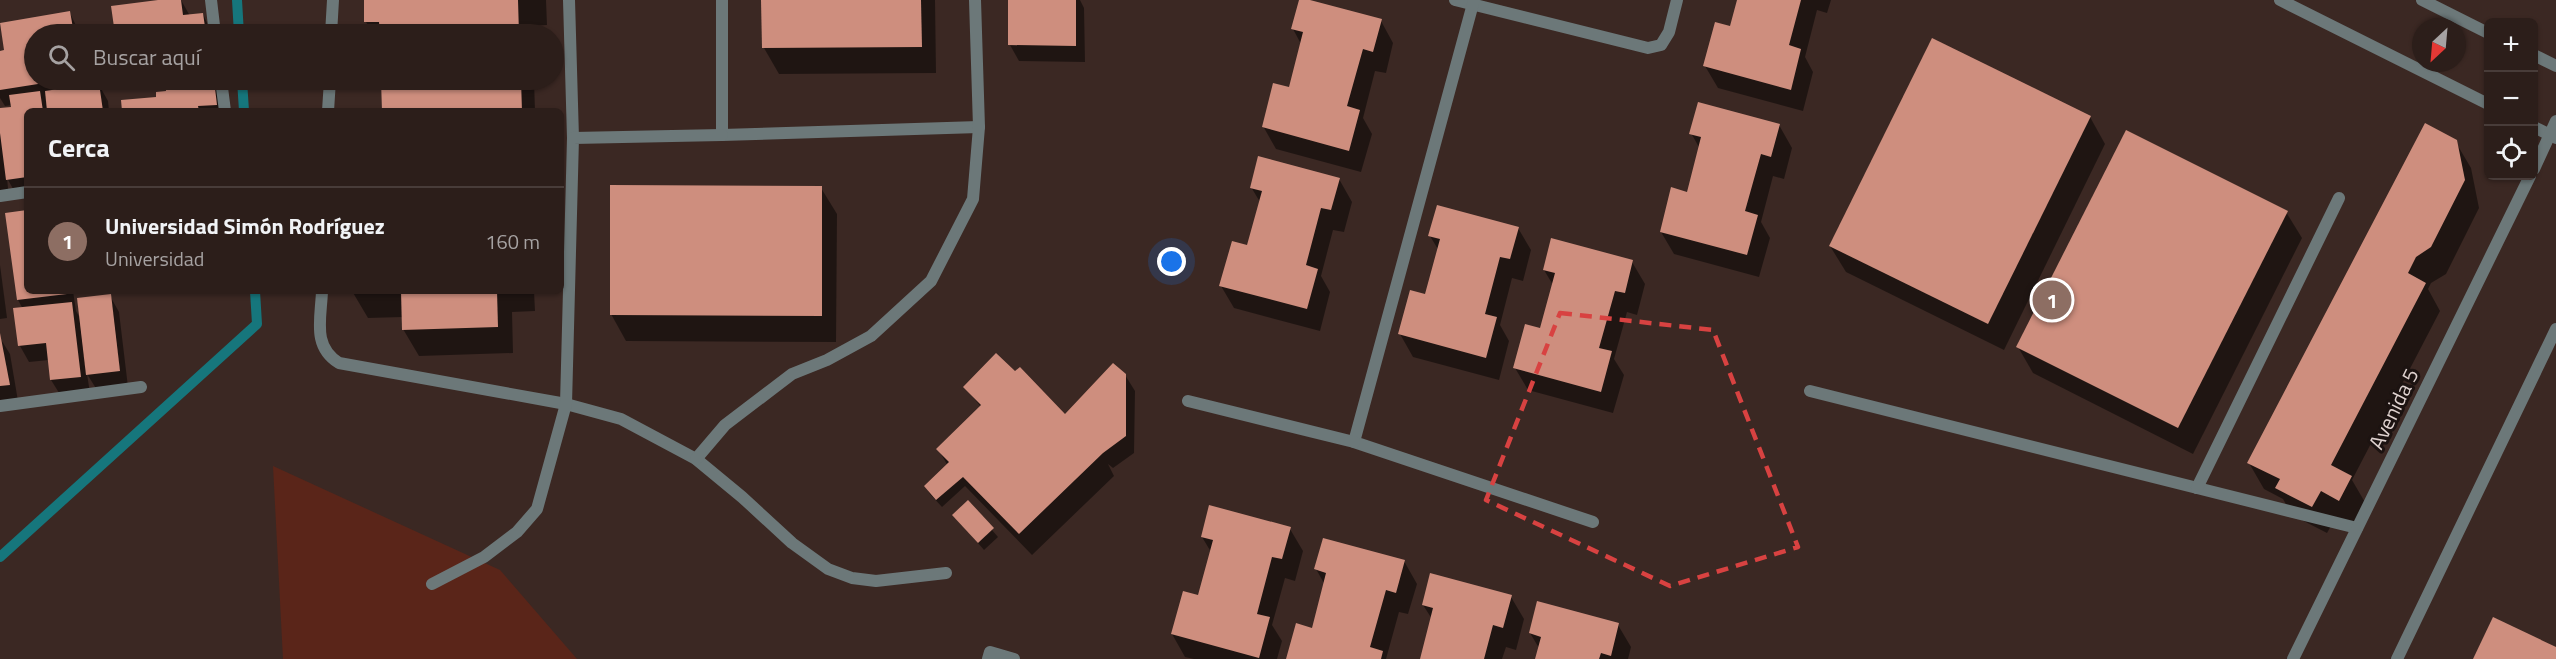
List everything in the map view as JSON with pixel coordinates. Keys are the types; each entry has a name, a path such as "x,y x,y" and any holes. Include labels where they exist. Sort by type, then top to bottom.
{"street":[{"path":"211,0 214,24"},
{"path":"332,24 333,0"},
{"path":"432,584 484,557 517,532 537,509 566,404 573,138 569,0"},
{"path":"722,0 722,135"},
{"path":"696,459 725,425 792,374 827,360 871,336 931,281 974,199 979,127 975,0"},
{"path":"1455,0 1474,2 1648,48 1661,45 1669,32 1677,0"},
{"path":"2280,0 2484,102"},
{"path":"2422,0 2484,31"},
{"path":"1354,442 1474,2"},
{"path":"2538,57 2556,66"},
{"path":"222,90 225,108"},
{"path":"328,108 329,90"},
{"path":"2538,162 2553,136 2556,121"},
{"path":"573,138 979,127"},
{"path":"2538,129 2553,136"},
{"name":"Avenida 5","path":"2293,659 2528,180"},
{"path":"0,196 24,192"},
{"path":"2197,488 2339,198"},
{"path":"322,294 320,338 328,356 339,363 566,404 621,419 696,459 792,543 828,569 852,578 876,581 946,573"},
{"path":"2397,659 2556,329"},
{"path":"0,406 141,387"},
{"path":"1810,392 2357,528"},
{"path":"1188,400 1354,442 1593,522"},
{"path":"988,659 990,652 1014,659"}],"highlighted area":[{"path":"1560,313 1713,330 1798,547 1670,586 1486,500"}],"shaded area":[{"path":"273,466 500,570 577,659 283,659"}],"building":[{"path":"158,0 181,0 183,15 203,13 205,24 114,24 111,6"},
{"path":"364,0 518,0 519,24 379,24 379,22 364,22"},
{"path":"761,0 921,0 922,47 762,48"},
{"path":"1008,0 1076,0 1076,46 1008,45"},
{"path":"1299,0 1310,0 1382,19 1373,52 1363,49 1347,106 1360,110 1349,151 1262,127 1273,83 1289,87 1303,32 1291,29"},
{"path":"1737,0 1801,0 1789,45 1801,49 1791,90 1703,66 1715,22 1730,26"},
{"path":"70,11 72,24 24,24 24,86 0,90 0,51 4,50 0,23"},
{"path":"1932,38 2091,116 1988,324 1829,246"},
{"path":"100,90 103,108 47,108 45,91"},
{"path":"215,90 217,105 198,106 198,108 122,108 121,100 156,97 156,92"},
{"path":"381,90 521,90 522,108 382,108"},
{"path":"40,91 43,108 24,108 24,177 6,180 0,133 0,108 11,107 9,95"},
{"path":"1698,102 1780,124 1771,157 1761,154 1745,211 1758,215 1747,255 1660,232 1671,187 1687,192 1701,137 1689,134"},
{"path":"2425,123 2457,140 2465,180 2431,247 2416,257 2408,273 2426,283 2331,465 2352,476 2339,501 2321,491 2312,507 2275,488 2280,479 2247,463"},
{"path":"2126,130 2288,211 2178,428 2016,347"},
{"path":"1258,156 1340,178 1331,210 1321,208 1306,265 1318,269 1307,309 1219,286 1232,241 1247,245 1262,191 1250,188"},
{"path":"610,185 822,186 822,316 610,315"},
{"path":"1437,205 1519,227 1510,259 1500,257 1485,314 1497,317 1486,358 1398,334 1410,290 1425,294 1440,239 1428,236"},
{"path":"24,210 24,294 67,294 17,300 5,213"},
{"path":"1551,238 1633,260 1625,293 1615,291 1599,348 1612,351 1601,392 1513,368 1525,324 1540,328 1555,273 1543,270"},
{"path":"111,294 120,371 86,375 77,298"},
{"path":"401,294 497,294 498,327 402,330"},
{"path":"72,302 81,377 50,380 46,343 18,346 13,308"},
{"path":"0,333 10,385 0,386"},
{"path":"996,353 1015,371 1020,367 1065,414 1113,363 1126,374 1126,436 1103,453 1019,534 963,477 936,500 924,486 949,462 936,449 981,405 963,387"},
{"path":"968,500 994,528 978,543 952,515"},
{"path":"1209,505 1291,527 1282,559 1272,557 1257,614 1270,617 1259,658 1171,634 1183,591 1198,595 1213,540 1201,537"},
{"path":"1323,538 1405,560 1396,593 1386,590 1370,647 1383,651 1381,659 1286,659 1296,623 1312,628 1326,573 1314,569"},
{"path":"1430,573 1512,595 1503,628 1493,625 1484,659 1420,659 1433,608 1422,605"},
{"path":"1537,601 1619,623 1611,656 1601,653 1599,659 1535,659 1541,637 1529,633"},
{"path":"2493,617 2556,647 2556,659 2473,659"}],"waterway":[{"path":"237,0 238,24"},
{"path":"243,90 244,108"},
{"path":"0,557 257,324 255,294"}],"place":[{"name":"Universidad Simón Rodríguez","path":"2052,300"}]}
